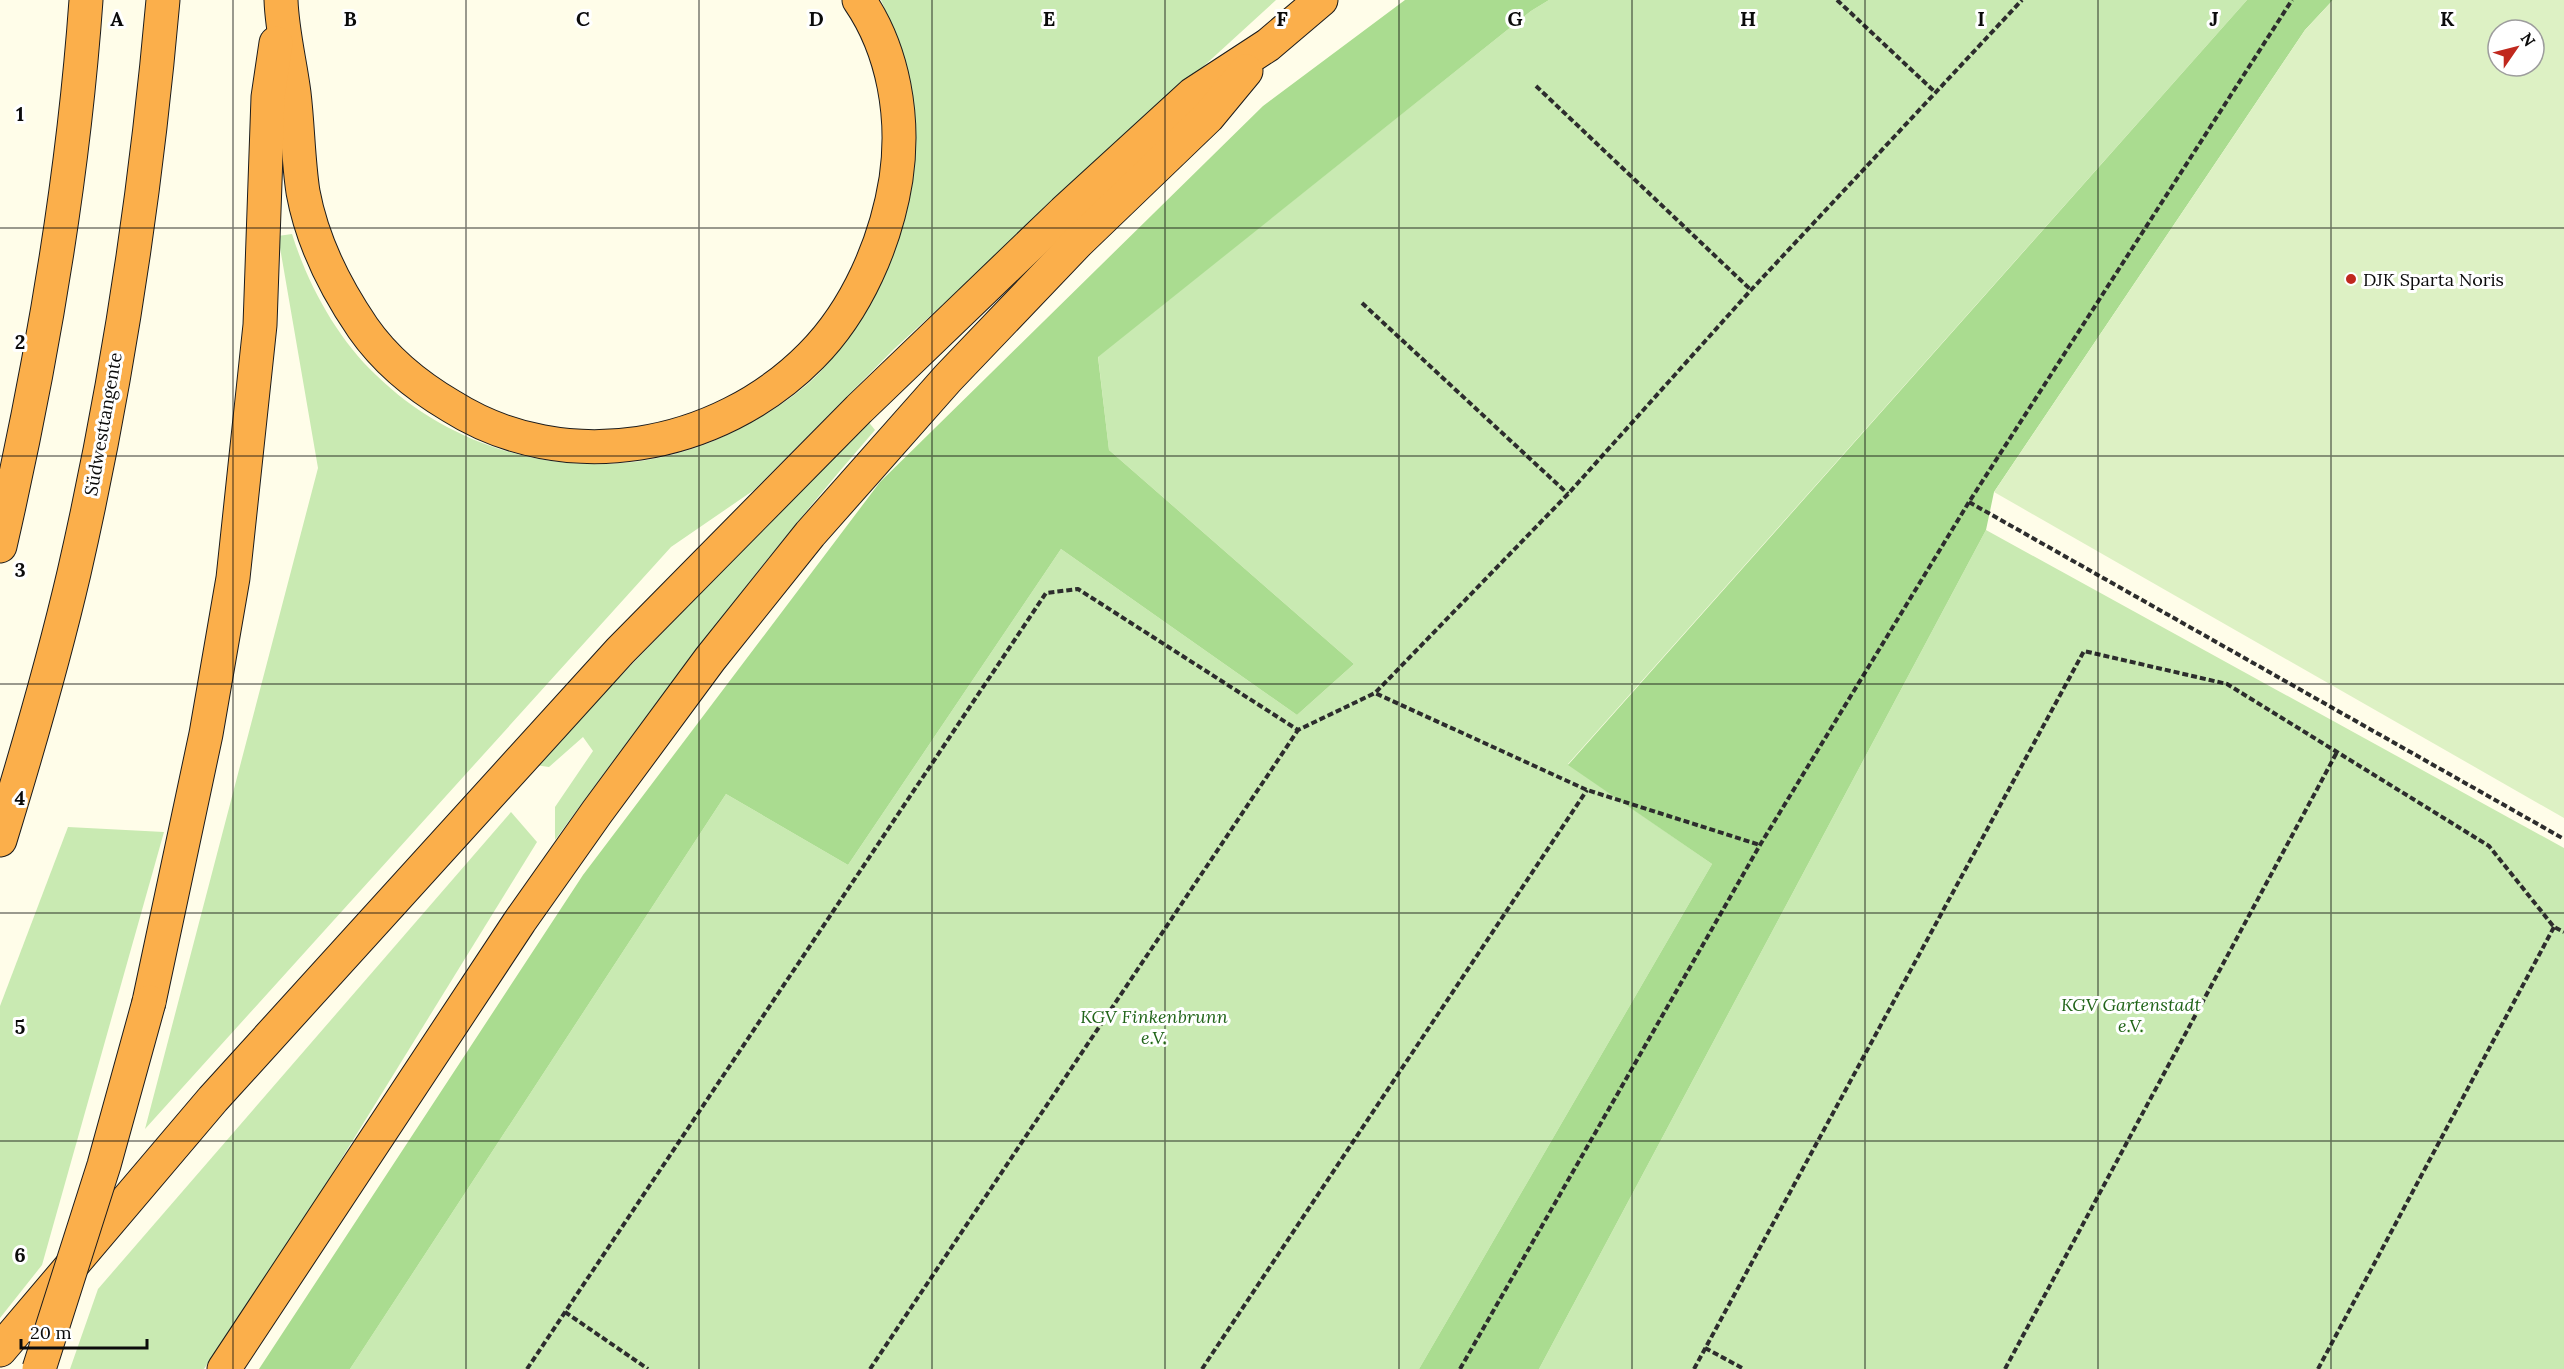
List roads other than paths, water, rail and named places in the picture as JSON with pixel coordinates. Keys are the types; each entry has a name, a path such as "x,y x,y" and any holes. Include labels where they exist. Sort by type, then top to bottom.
{"highway":[{"path":"0,546 31,402 49,294 70,157 86,0"},
{"name":"Südwesttangente","path":"0,840 52,656 92,491 142,199 163,0"},
{"path":"281,3 295,96 303,194 332,278 365,330 390,360 424,390 473,420 509,433 583,447 624,446 672,438 719,421 781,383 812,356 839,323 861,285 882,238 892,203 898,164 899,120 891,68 869,14 859,0"},
{"path":"0,1350 213,1099 330,967 628,642 859,409 1064,212 1193,94 1268,45 1321,0"},
{"path":"39,1369 104,1165 149,1002 204,745 232,578 260,325 268,97 281,3"},
{"path":"224,1369 520,921 710,659 810,534 940,387 1078,242 1208,117 1268,45"}],"place":[{"name":"DJK Sparta Noris","path":"2351,279"}],"park label":[{"name":"KGV Gartenstadt e.V.","path":"2131,1014"},
{"name":"KGV Finkenbrunn e.V.","path":"1154,1026"}]}
